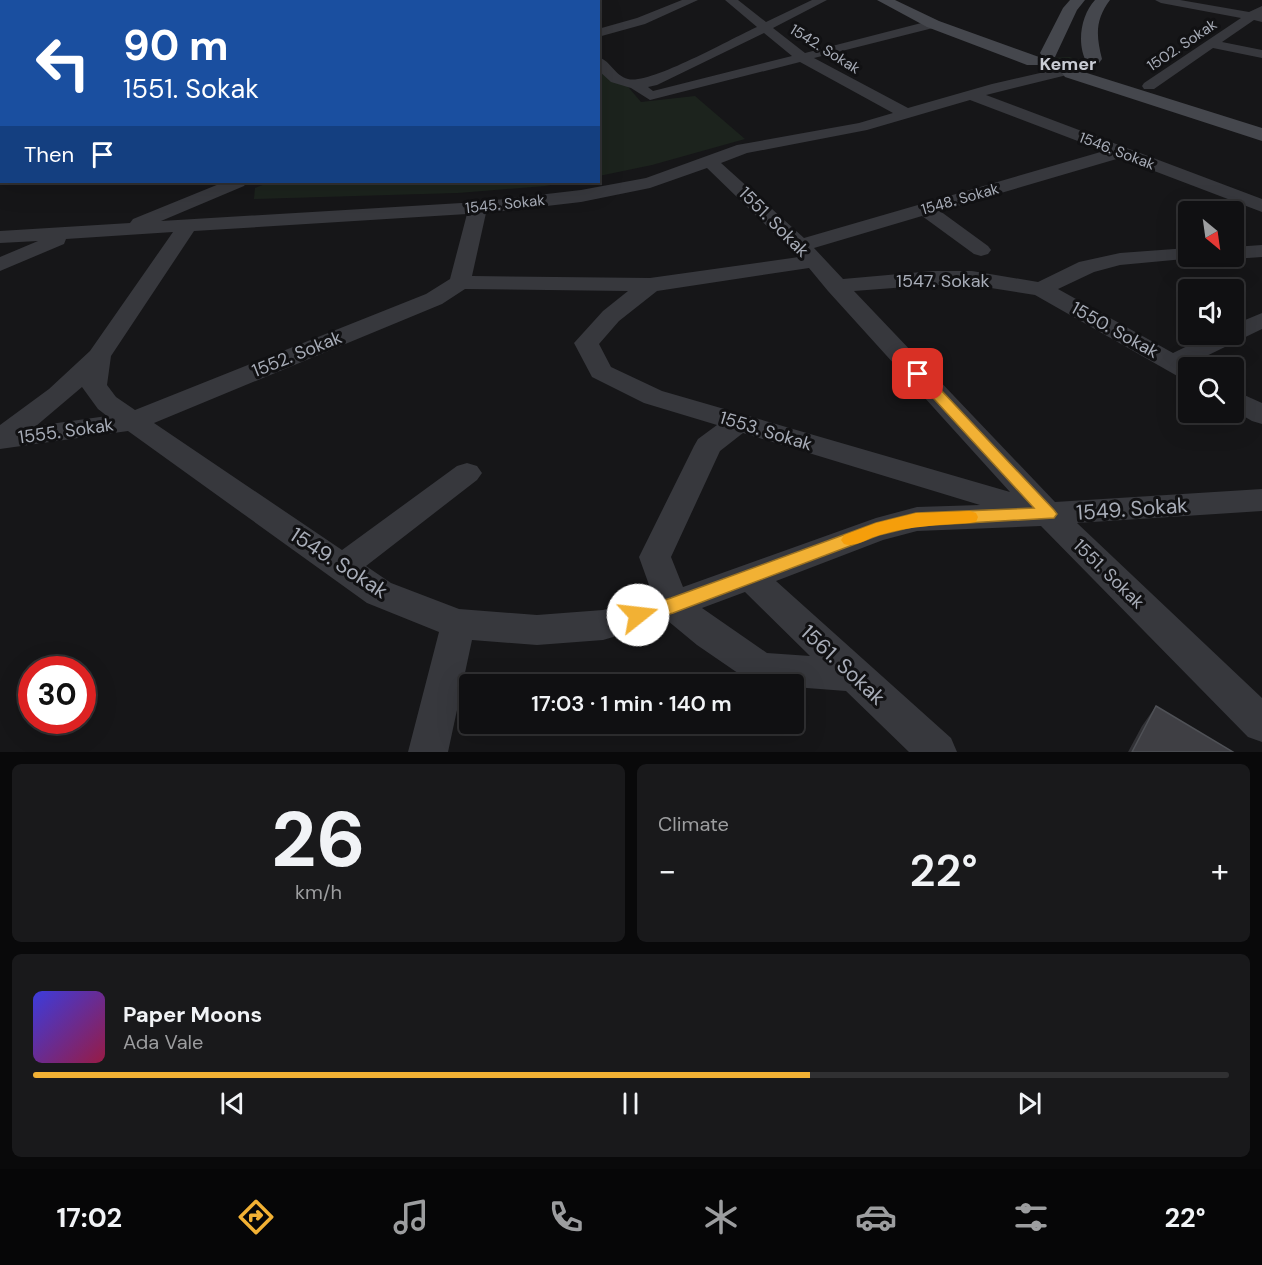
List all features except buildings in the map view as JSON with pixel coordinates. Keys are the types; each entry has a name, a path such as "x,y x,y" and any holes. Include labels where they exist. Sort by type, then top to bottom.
{"main road":[{"path":"884,0 933,24 1058,57 1089,42 1090,20 1094,10 1103,0"},
{"path":"906,0 956,24 1002,40 1262,123"},
{"path":"1058,57 1055,35 1070,8 1078,0"},
{"path":"1002,40 1058,57 1262,135"}],"street":[{"path":"600,30 666,0"},
{"path":"600,31 641,21 692,0"},
{"name":"1542. Sokak","path":"731,0 802,58 908,114"},
{"path":"600,64 611,78 622,83 636,85 652,82 821,0"},
{"path":"1161,0 1259,15"},
{"name":"1502. Sokak","path":"1149,86 1259,15"},
{"path":"636,85 650,96 933,24"},
{"path":"1213,45 1262,54"},
{"path":"997,87 1058,57"},
{"path":"997,87 1058,57"},
{"name":"1545. Sokak","path":"0,237 478,208 581,196 650,183 742,149 861,127 997,87"},
{"name":"1546. Sokak","path":"972,95 1262,206"},
{"name":"1548. Sokak","path":"806,253 925,209 1121,152"},
{"name":"1551. Sokak","path":"710,162 806,253 1048,514 1262,724"},
{"path":"123,230 236,183"},
{"path":"478,208 460,282 650,285 806,253"},
{"path":"925,209 981,250"},
{"name":"1549. Sokak","path":"187,227 99,356 94,386 107,403 379,593 458,624 537,630 603,625 673,605 876,530 916,519 1048,514 1262,500"},
{"path":"0,265 72,233"},
{"path":"1244,252 1262,251"},
{"path":"1041,289 1087,267 1109,262 1178,255"},
{"name":"1547. Sokak","path":"836,286 933,278 972,278 1041,289"},
{"name":"1552. Sokak","path":"133,421 434,299 460,282"},
{"name":"1553. Sokak","path":"650,285 611,316 586,343 601,372 653,397 1048,514"},
{"name":"1550. Sokak","path":"1041,289 1178,365"},
{"path":"1244,328 1262,320"},
{"path":"1196,357 1215,345"},
{"path":"0,440 58,395 99,356"},
{"path":"1244,405 1262,416"},
{"name":"1555. Sokak","path":"0,440 133,421"},
{"path":"739,422 708,446 655,558 673,605 709,634 761,669 853,675"},
{"path":"342,567 467,473"},
{"name":"1561. Sokak","path":"750,577 937,752"},
{"path":"428,752 458,624"}],"shaded area":[{"path":"1069,57 1087,62 1090,67 1067,70 1046,61 1050,58"},
{"path":"600,59 606,61 641,102 695,96 745,139 652,165 600,176"},
{"path":"268,183 562,183 458,193 254,199 255,188"}],"slow traffic":[{"path":"850,540 916,519 970,517"}],"district":[{"name":"Kemer","path":"1068,64"}],"route":[{"path":"638,615 673,605 876,530 916,519 1048,514 918,374"}]}
